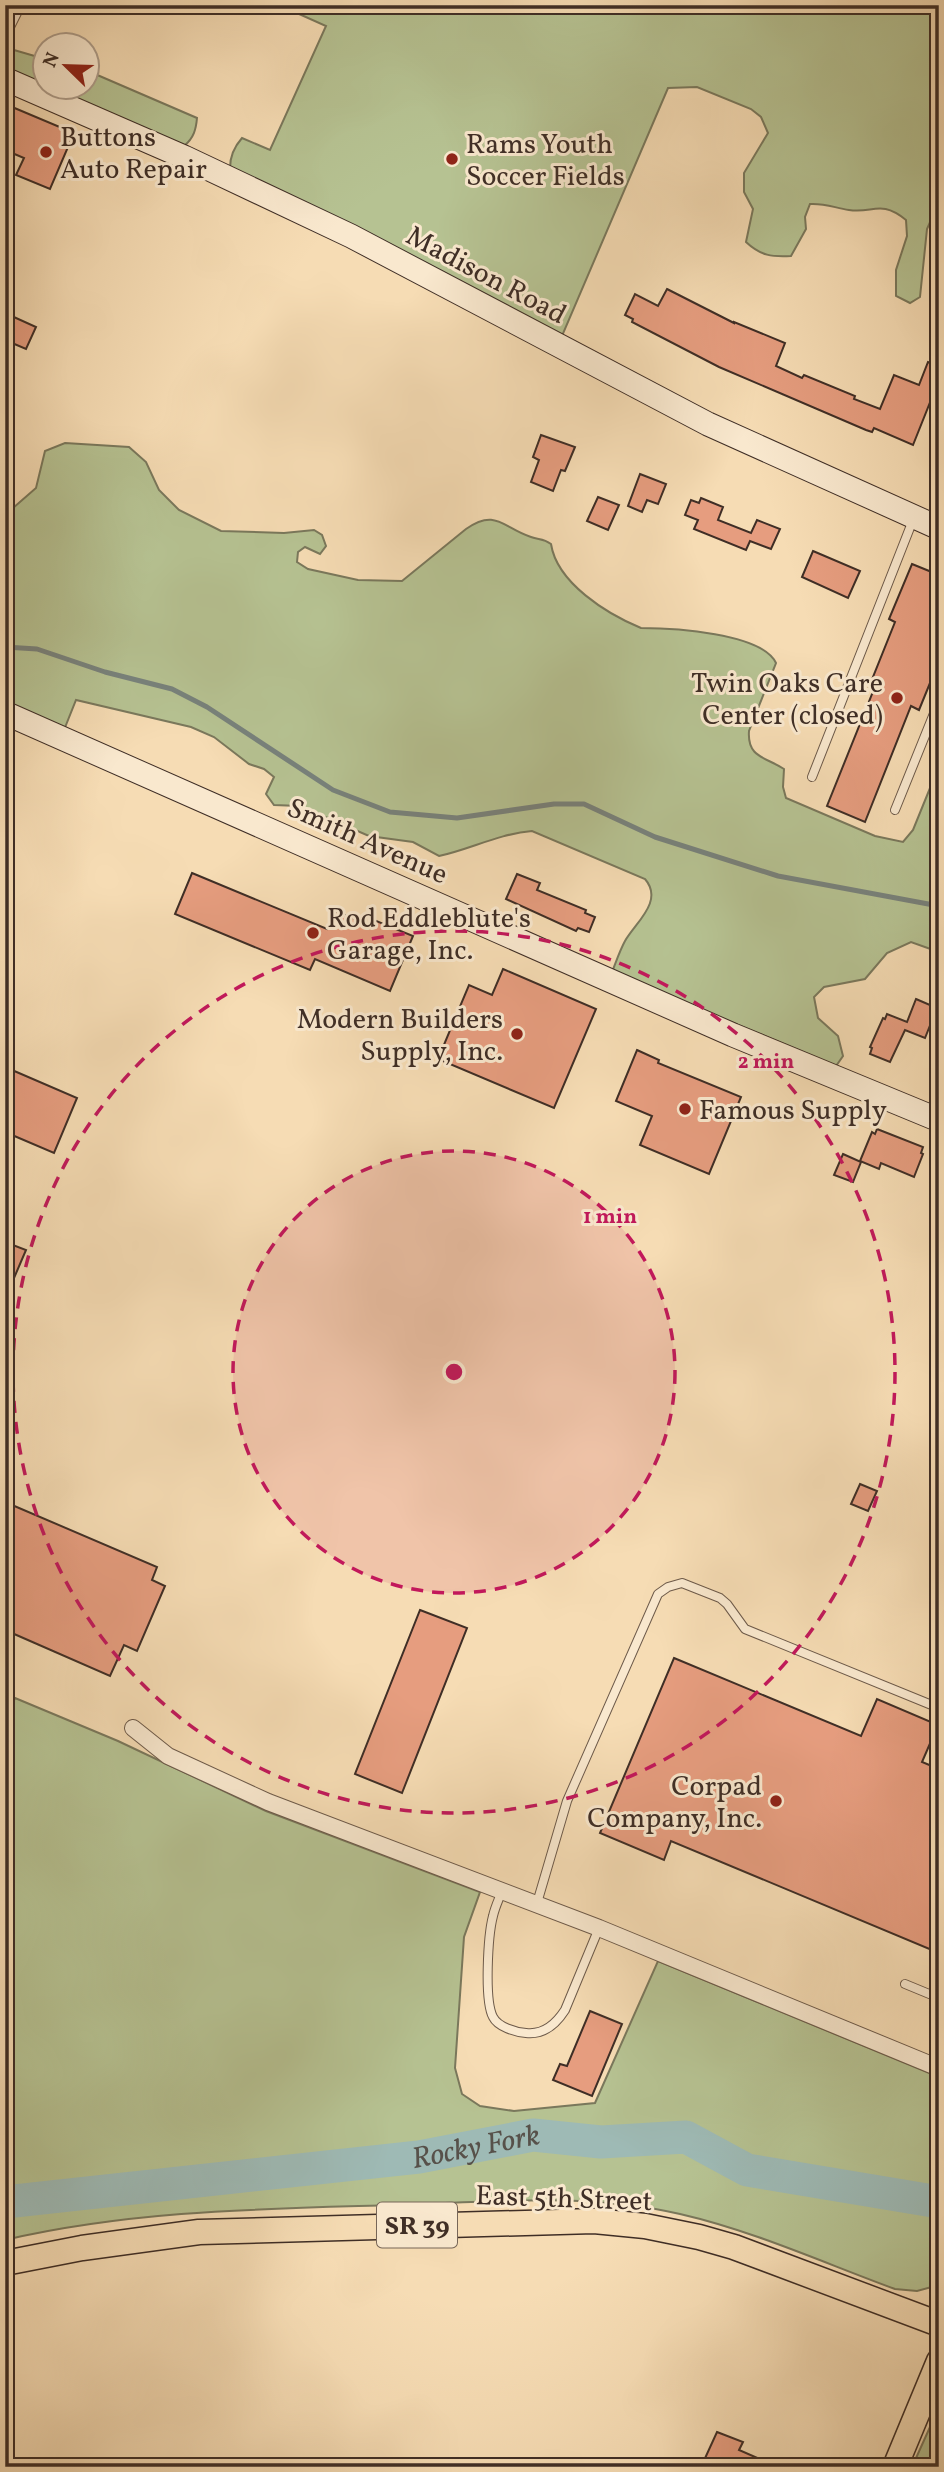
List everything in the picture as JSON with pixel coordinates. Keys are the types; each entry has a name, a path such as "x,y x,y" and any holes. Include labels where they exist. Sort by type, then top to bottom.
{"main road":[{"name":"East 5th Street","path":"5,2263 107,2244 199,2232 594,2221 645,2226 734,2247 939,2324"},
{"path":"895,2467 939,2361"}],"street":[{"name":"Madison Road","path":"5,79 184,157 351,236 708,424 939,528"},
{"name":"Smith Avenue","path":"5,713 720,1030 939,1120"},
{"path":"133,1728 168,1756 268,1802 537,1903 939,2068"}],"lane":[{"path":"5,37 21,5"},
{"path":"812,777 914,518"},
{"path":"895,810 939,701"},
{"path":"537,1903 567,1801 658,1594 668,1587 682,1583 720,1598 745,1629 939,1708"},
{"path":"503,1890 491,1927 487,1997 493,2019 502,2025 523,2033 536,2034 558,2020 565,2010 599,1928"},
{"path":"905,1984 939,1998"}],"green space":[{"name":"Rams Youth Soccer Fields","path":"279,5 939,5 939,202 927,229 920,297 910,303 896,296 896,270 907,236 906,220 890,210 857,211 810,204 805,217 806,229 791,256 767,255 751,247 746,242 753,209 744,192 744,173 768,133 761,117 751,109 697,87 668,88 562,336 230,168 233,152 242,138 270,150 326,26"},
{"path":"14,50 32,55 32,79 10,69 8,62"},
{"path":"102,77 197,118 192,137 184,146 84,102 102,102"},
{"path":"65,443 129,447 146,462 159,490 179,510 221,531 284,533 314,530 322,535 326,546 320,554 305,547 298,552 297,562 308,569 358,580 402,581 466,529 476,523 492,520 551,544 555,558 573,584 599,606 628,622 641,628 715,634 753,645 767,653 776,663 749,731 749,740 754,752 784,769 783,787 786,798 875,836 903,842 913,830 939,766 939,952 911,942 887,953 865,979 824,987 814,997 818,1018 838,1036 843,1056 836,1066 612,972 625,941 650,903 650,887 645,879 532,831 508,835 439,856 413,842 369,836 300,806 274,805 266,794 274,777 264,769 249,764 214,737 191,727 76,700 64,730 5,704 5,515 36,488 45,451"},
{"path":"15,1698 118,1741 266,1811 480,1892 464,1937 455,2068 462,2094 480,2106 514,2111 595,2103 658,1961 939,2077 939,2285 917,2291 895,2289 762,2238 708,2221 645,2207 574,2201 502,2201 199,2213 102,2222 5,2240 5,1721"},
{"path":"939,2407 939,2467 912,2467"}],"building":[{"path":"5,104 74,133 50,189 16,175 24,158 5,150"},
{"path":"667,289 734,323 785,343 776,366 855,396 854,399 880,409 894,375 919,385 928,362 939,366 939,391 935,390 913,445 874,428 872,432 866,430 719,367 632,322 633,319 625,315 635,294 658,306"},
{"path":"5,313 36,327 26,349 5,340"},
{"path":"541,435 575,447 565,471 561,470 553,491 531,482 539,460 533,457"},
{"path":"640,474 666,484 658,504 647,500 642,512 628,506"},
{"path":"598,497 619,505 608,530 587,521"},
{"path":"701,498 723,507 718,520 751,533 757,520 780,529 771,549 750,541 746,550 694,529 698,520 685,515 691,500 699,503"},
{"path":"813,551 860,571 848,598 802,577"},
{"name":"Twin Oaks Care Center (closed)","path":"912,564 939,575 939,661 919,710 911,706 865,822 827,806 874,689 869,687 895,622 889,619"},
{"name":"Rod Eddleblute's Garage, Inc.","path":"192,873 327,929 335,911 372,926 374,920 413,936 390,991 315,959 310,970 175,914"},
{"path":"517,874 540,883 537,890 586,910 585,913 595,917 589,932 578,928 576,931 506,899"},
{"name":"Modern Builders Supply, Inc.","path":"503,969 596,1009 554,1108 438,1059 469,985 492,995"},
{"path":"916,999 937,1008 925,1038 905,1030 890,1062 870,1054 870,1047 883,1018 885,1019 887,1014 907,1022"},
{"name":"Famous Supply","path":"637,1050 659,1060 658,1063 741,1097 709,1174 640,1145 652,1116 616,1101"},
{"path":"5,1067 77,1098 54,1153 5,1132"},
{"path":"877,1129 923,1147 914,1177 881,1163 879,1169 860,1161 872,1132 875,1134"},
{"path":"843,1154 861,1162 853,1182 834,1175"},
{"path":"5,1242 26,1250 5,1299"},
{"path":"860,1484 877,1491 868,1511 851,1504"},
{"path":"5,1502 157,1567 152,1580 165,1586 137,1651 124,1645 110,1676 5,1630"},
{"path":"420,1610 467,1628 402,1793 355,1774"},
{"name":"Corpad Company, Inc.","path":"674,1658 861,1736 877,1699 938,1725 922,1762 939,1769 939,1953 671,1841 664,1860 600,1833"},
{"path":"590,2011 622,2024 592,2096 553,2080 560,2064 567,2066"},
{"path":"717,2432 743,2442 739,2450 778,2467 701,2467"}],"waterway":[{"path":"5,647 37,649 105,672 172,689 207,707 333,790 390,812 457,818 554,804 584,804 655,837 778,876 939,906"},
{"name":"Rocky Fork","path":"5,2202 419,2157 533,2135 601,2142 686,2137 747,2170 939,2202"}],"place":[{"name":"Buttons Auto Repair","path":"46,152"},
{"name":"Rams Youth Soccer Fields","path":"452,159"},
{"name":"Twin Oaks Care Center (closed)","path":"897,698"},
{"name":"Rod Eddleblute's Garage, Inc.","path":"313,933"},
{"name":"Modern Builders Supply, Inc.","path":"517,1034"},
{"name":"Famous Supply","path":"685,1109"},
{"name":"Corpad Company, Inc.","path":"776,1801"}]}
